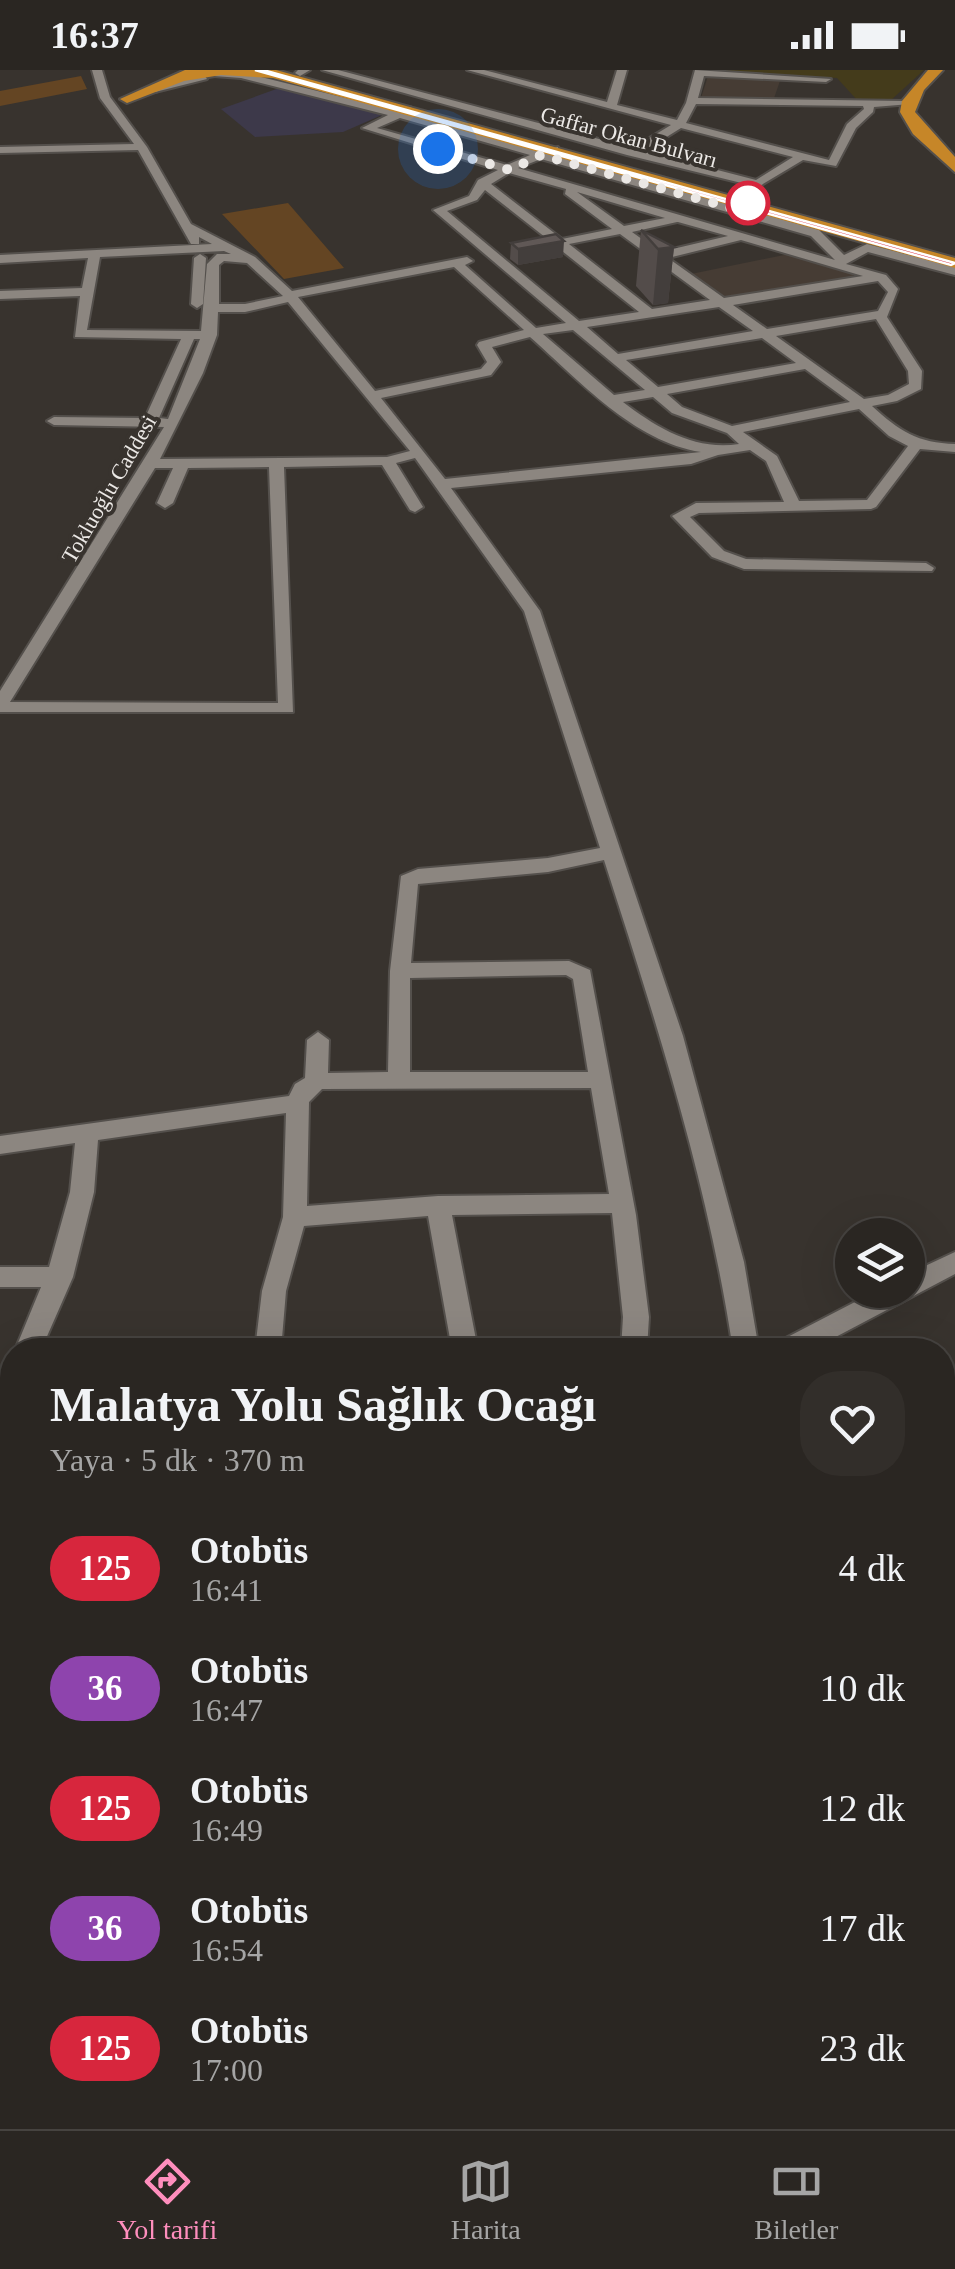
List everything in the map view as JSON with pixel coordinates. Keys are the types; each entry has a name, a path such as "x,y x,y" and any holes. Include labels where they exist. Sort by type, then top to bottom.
{"highway":[{"path":"936,70 905,104 911,122 955,168"},
{"path":"952,70 926,94 920,108 925,120 955,150"},
{"name":"Gaffar Okan Bulvarı","path":"299,71 375,87 628,154 954,260"},
{"name":"Gaffar Okan Bulvarı","path":"177,73 267,72 717,199 954,260"},
{"path":"118,94 177,73 200,74"}],"street":[{"path":"327,70 375,87 500,114 628,154 758,184 802,156"},
{"path":"375,87 384,70"},
{"path":"472,70 832,164 851,126 870,108 868,103"},
{"path":"526,96 538,86 545,70"},
{"path":"611,106 622,70"},
{"path":"628,154 682,125 694,101 700,72 785,80 826,79"},
{"path":"118,94 200,74 238,74 405,113"},
{"path":"771,116 785,80"},
{"name":"Tokluoğlu Caddesi","path":"118,94 142,148 190,227 213,280"},
{"path":"694,101 905,104"},
{"path":"500,114 513,105"},
{"path":"405,113 367,128 839,262 880,277 894,292 883,314"},
{"path":"758,144 764,130"},
{"path":"0,150 142,148"},
{"path":"548,152 482,182 474,198 440,210 677,410 732,430 772,459 794,506"},
{"path":"482,182 650,314"},
{"path":"558,184 863,405 900,440 915,446 955,448"},
{"path":"526,249 680,218 717,199 816,233 839,262"},
{"path":"190,227 225,251 256,265 290,296 442,484 532,610 689,1096 732,1262 744,1338"},
{"path":"656,256 742,237"},
{"path":"839,262 872,248 954,260"},
{"path":"0,259 225,251"},
{"name":"Tokluoğlu Caddesi","path":"0,706 58,618 174,423 210,335 215,308 213,264 225,251"},
{"path":"215,308 245,308 509,252"},
{"path":"197,304 202,253"},
{"path":"94,256 78,331 82,335 210,335"},
{"path":"456,263 612,400 643,423 711,454"},
{"path":"372,396 486,372 494,362 484,344 533,332 880,277"},
{"path":"0,295 86,292"},
{"path":"615,358 883,314"},
{"path":"732,430 904,395 917,383 883,314"},
{"path":"150,422 189,336"},
{"path":"612,400 805,365"},
{"path":"54,421 174,423"},
{"path":"442,484 691,460 752,444"},
{"path":"915,446 871,504 691,508 680,518 718,554 744,564 926,568"},
{"path":"152,464 387,461 418,454"},
{"path":"387,461 415,506"},
{"path":"0,706 286,708 276,462"},
{"path":"165,502 183,463"},
{"path":"399,1081 400,971 410,878 548,866 613,852"},
{"path":"400,971 578,971 584,978 622,1203 636,1317 635,1338"},
{"path":"316,1082 318,1040"},
{"path":"269,1338 274,1291 295,1217 298,1103 303,1090 316,1082 600,1080"},
{"path":"0,1145 298,1103"},
{"path":"33,1338 61,1277 83,1200 87,1135"},
{"path":"295,1217 438,1206 622,1203"},
{"path":"438,1206 464,1338"},
{"path":"925,1277 955,1262"},
{"path":"0,1277 61,1277"},
{"path":"810,1338 866,1308"}],"shaded area":[{"path":"81,76 87,89 0,106 0,91"},
{"path":"708,76 780,81 773,101 701,98"},
{"path":"282,87 382,115 343,132 255,137 221,109"},
{"path":"288,203 344,268 284,279 222,214"},
{"path":"789,254 849,271 858,280 727,300 691,274"}],"sand":[{"path":"714,70 924,70 890,101 857,100 837,78"}],"building":[{"path":"641,230 674,247 658,249"},
{"path":"556,234 564,241 518,249 511,243"}],"bus line":[{"name":"125","path":"260,70 955,263"}],"route":[{"path":"438,149 510,170 541,155 746,212 748,203"}]}
